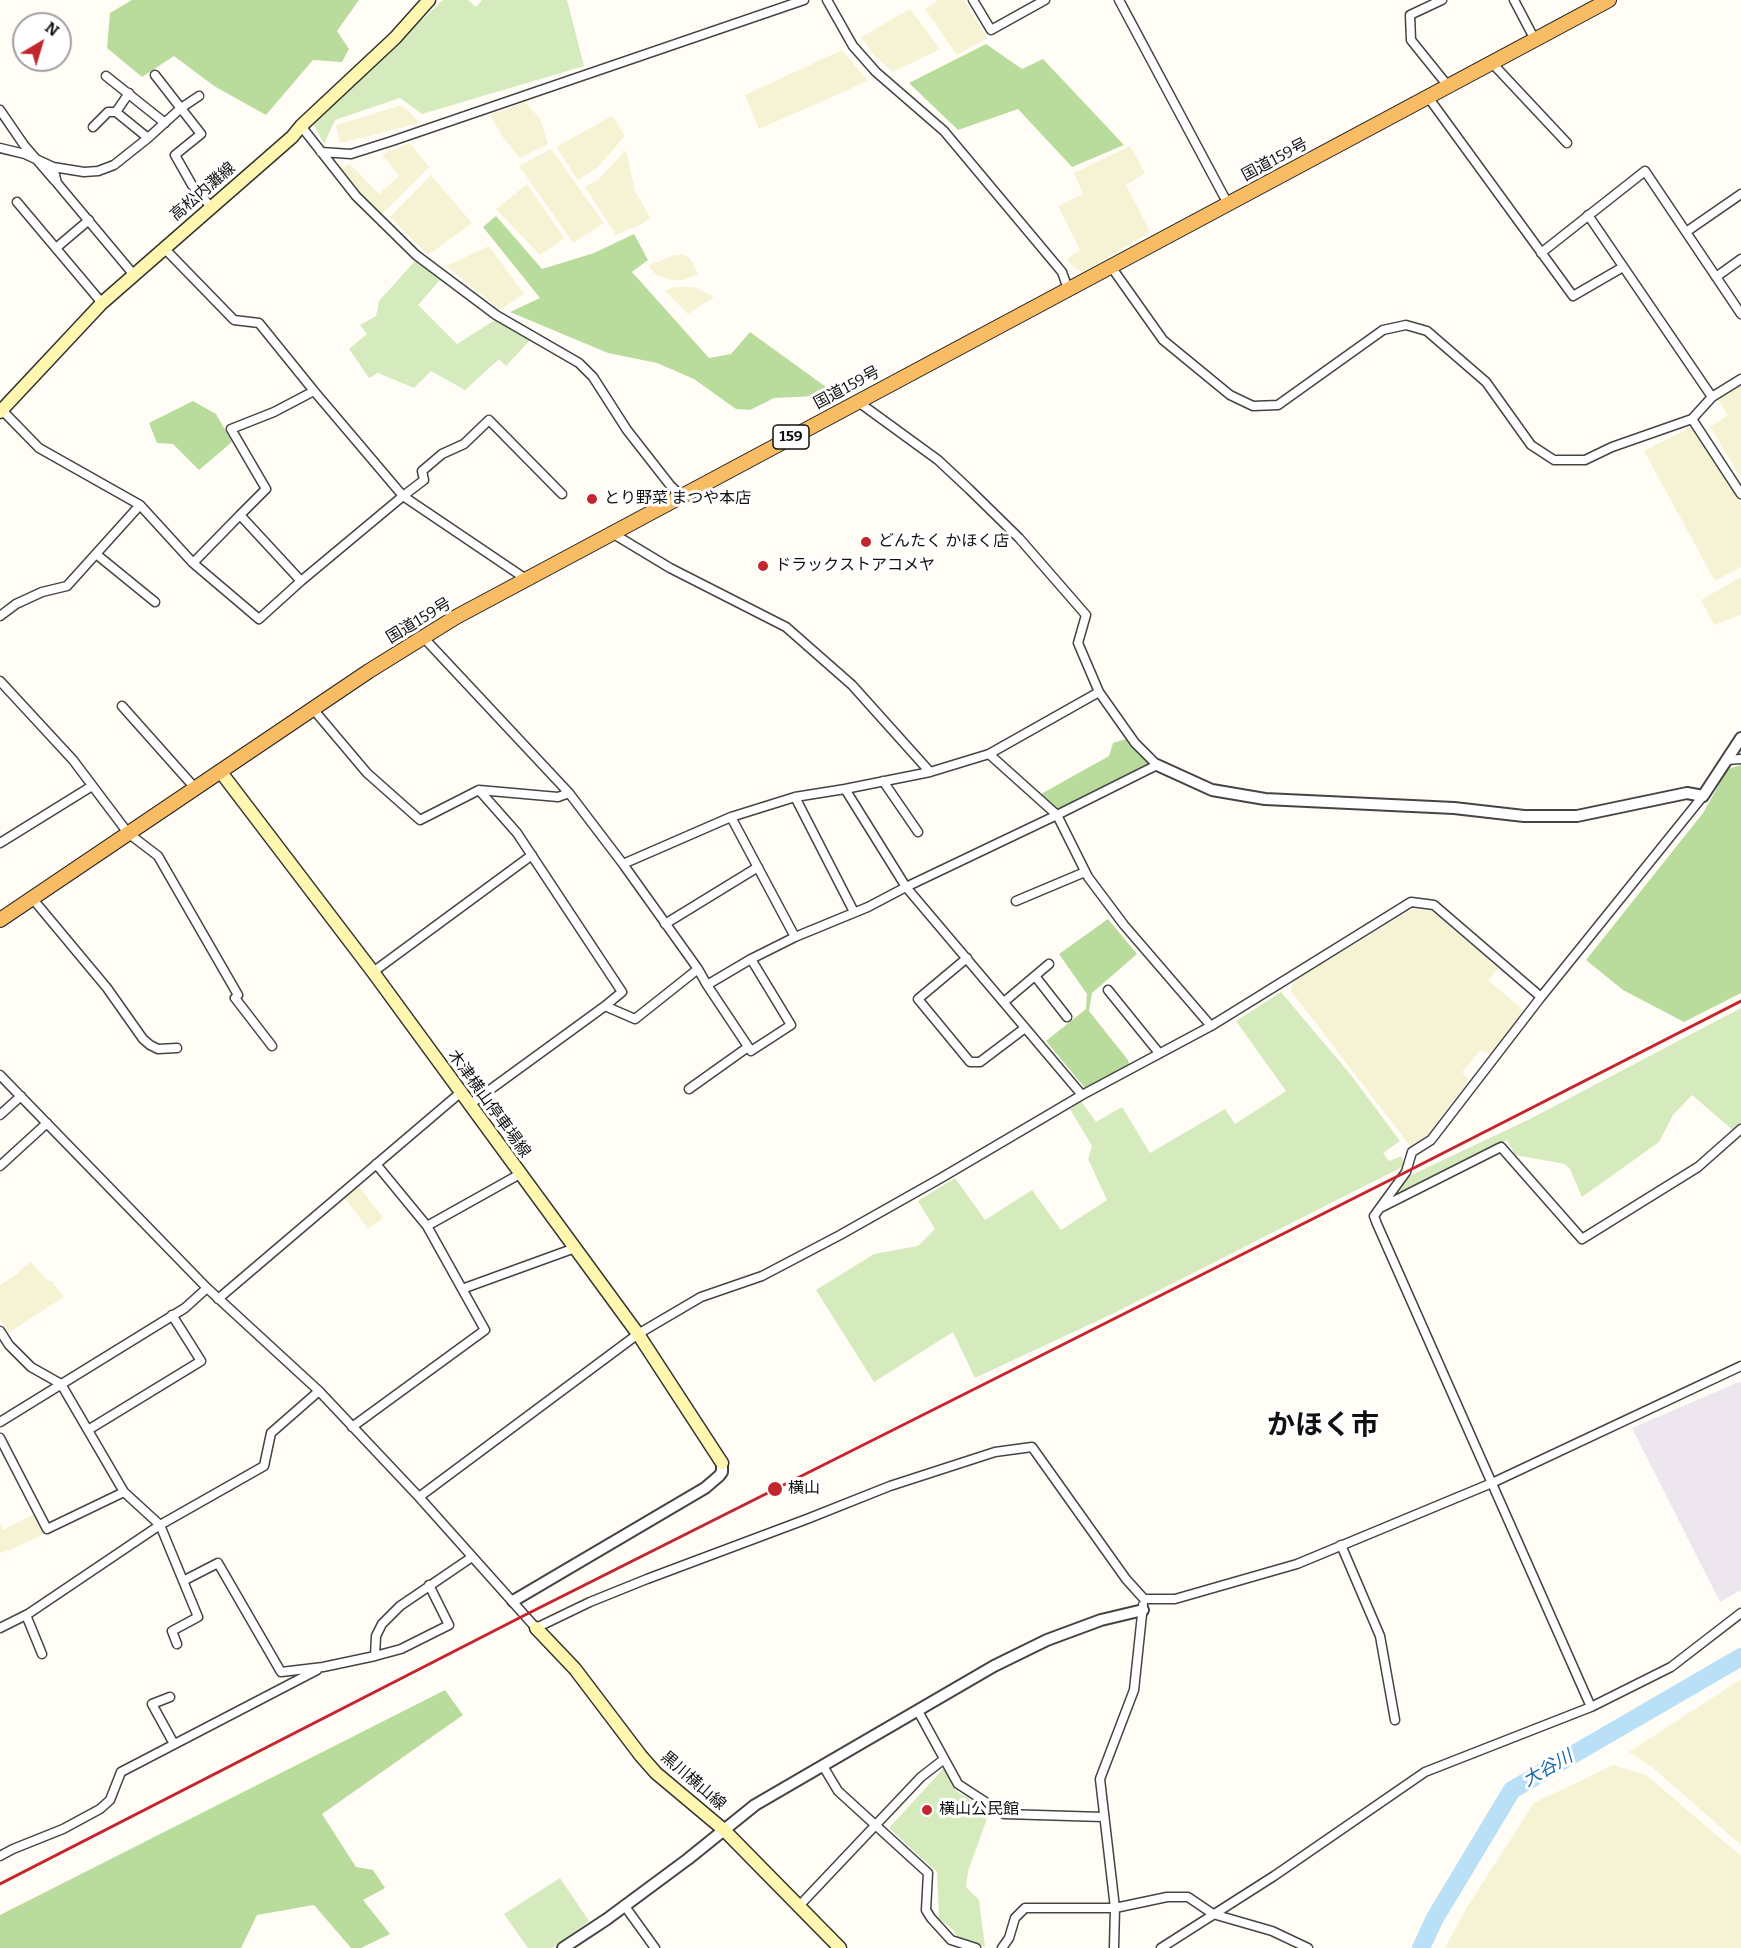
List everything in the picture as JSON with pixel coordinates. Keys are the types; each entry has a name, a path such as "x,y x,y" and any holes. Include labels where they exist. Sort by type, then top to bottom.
{"highway":[{"name":"国道159号","path":"0,920 312,709 423,637 857,401 1112,268 1609,0"}],"main road":[{"name":"高松内灘線","path":"1,410 102,303 292,137 395,38 429,0"},
{"name":"木津横山停車場線","path":"220,771 373,972 638,1334 722,1462"},
{"name":"黒川横山線","path":"536,1628 575,1669 656,1773 724,1830 840,1948"}],"street":[{"path":"321,152 351,154 804,0"},
{"path":"827,0 853,46 876,72 944,131 1062,272 1068,289"},
{"path":"973,0 991,30 1045,0"},
{"path":"1119,0 1228,204"},
{"path":"1442,0 1410,15 1412,40 1448,87"},
{"path":"1514,0 1535,40"},
{"path":"1492,63 1567,142"},
{"path":"155,75 201,134 175,155 192,185 211,207"},
{"path":"106,76 165,123"},
{"path":"116,112 129,93"},
{"path":"0,148 25,154 53,167 91,172 106,169 200,96"},
{"path":"1428,97 1573,296 1623,267"},
{"path":"0,110 35,159 134,275"},
{"path":"93,126 108,112 116,112 148,138"},
{"path":"301,126 356,196 416,255 496,315 579,363 593,377 627,430 681,496"},
{"path":"53,167 57,183"},
{"path":"1541,252 1646,171 1741,314"},
{"path":"1686,232 1741,194"},
{"path":"17,202 102,303"},
{"path":"1588,215 1712,397"},
{"path":"56,249 89,220"},
{"path":"164,248 234,320 259,323 403,496 526,579"},
{"path":"1716,277 1741,260"},
{"path":"1112,268 1163,340 1230,395 1253,406 1278,405 1383,330 1406,325 1427,331 1486,382 1531,445 1554,460 1585,460 1612,447 1692,419 1712,397 1741,379"},
{"path":"193,563 266,489 231,429 274,412 314,391"},
{"path":"857,401 938,460 1019,538 1086,615 1078,643 1099,692 1135,743 1157,765 1212,790 1265,799 1454,808 1524,816 1577,816 1688,793 1703,796"},
{"path":"1,410 39,448 140,505 193,563 259,619 424,480 422,471 442,454 464,444 489,420 562,494"},
{"path":"1692,419 1741,494"},
{"path":"0,616 16,604 42,592 67,586 140,505"},
{"path":"240,515 302,581"},
{"path":"612,533 670,568 786,627 852,685 930,772"},
{"path":"96,554 155,602"},
{"path":"423,637 569,793 698,969 750,1051 791,1025 752,959"},
{"path":"0,681 73,760 128,833 158,856 238,996 235,998 272,1046"},
{"path":"623,864 731,817 795,797 930,772 989,754 1099,692"},
{"path":"122,705 195,788"},
{"path":"312,709 367,773 420,820 479,790 558,797 569,793"},
{"path":"1591,1707 1374,1216 1406,1172 1412,1152 1431,1140 1541,997 1703,796 1741,738"},
{"path":"989,754 1057,815 1085,872 1124,925 1211,1026"},
{"path":"1727,760 1741,759"},
{"path":"708,985 795,937 854,912 1157,765"},
{"path":"883,781 918,832"},
{"path":"0,843 92,786"},
{"path":"845,789 906,887 1082,1095"},
{"path":"469,1106 622,992 532,855 479,790"},
{"path":"795,797 854,912"},
{"path":"731,817 795,937"},
{"path":"373,972 532,855"},
{"path":"665,924 758,867"},
{"path":"1016,901 1085,872"},
{"path":"32,898 94,972 143,1039 158,1049 177,1048"},
{"path":"419,1497 638,1334 701,1297 762,1276 840,1235 1082,1095 1211,1026 1411,902 1434,906 1541,997"},
{"path":"967,958 918,999 970,1062 980,1062 1025,1028"},
{"path":"1004,1002 1049,964"},
{"path":"605,1006 634,1019 698,969"},
{"path":"1035,976 1067,1017"},
{"path":"1108,990 1159,1053"},
{"path":"689,1089 748,1047"},
{"path":"0,1075 218,1299 319,1391 419,1497 536,1628 628,1586 890,1486 995,1452 1032,1447 1143,1605 1134,1689 1100,1779 1114,1908 1114,1948"},
{"path":"218,1299 460,1093"},
{"path":"0,1115 21,1096"},
{"path":"0,1165 47,1123"},
{"path":"1380,1208 1501,1147 1582,1239 1698,1167 1741,1129"},
{"path":"352,1426 485,1330 427,1226 376,1164"},
{"path":"427,1226 520,1174"},
{"path":"462,1288 575,1248"},
{"path":"0,1422 185,1308 207,1288"},
{"path":"88,1430 201,1361 172,1316"},
{"path":"0,1331 9,1345 31,1367 62,1383 124,1492 160,1525 198,1617 172,1631 177,1644"},
{"path":"562,1948 688,1860 755,1805 994,1666 1047,1640 1143,1605 1175,1599 1297,1564 1492,1483 1741,1366"},
{"path":"0,1628 160,1525 264,1466 272,1433 319,1391"},
{"path":"0,1438 47,1529 124,1492"},
{"path":"513,1601 705,1488 722,1472 722,1462"},
{"path":"1341,1545 1380,1636 1395,1720"},
{"path":"375,1656 376,1636 382,1624 400,1606 472,1557"},
{"path":"183,1581 218,1563 281,1672 323,1666 401,1649 449,1625 429,1585"},
{"path":"1161,1948 1274,1876 1425,1772 1591,1707 1671,1667 1741,1613"},
{"path":"20,1615 42,1654"},
{"path":"0,1856 63,1829 100,1809 110,1800 121,1772 323,1666"},
{"path":"170,1697 152,1704 174,1744"},
{"path":"918,1711 958,1784 1004,1814 1103,1817"},
{"path":"799,1906 921,1777 944,1760"},
{"path":"823,1766 838,1791 928,1873 926,1910 931,1918 951,1940 976,1948"},
{"path":"1002,1948 1009,1938 1015,1918 1025,1908 1114,1908 1167,1897 1188,1897 1213,1914 1272,1931 1308,1948"},
{"path":"624,1905 655,1948"}],"shaded area":[{"path":"936,0 964,0 987,38 957,55 925,9"},
{"path":"910,9 940,49 893,72 874,55 861,37"},
{"path":"842,50 868,81 759,129 745,95"},
{"path":"525,102 540,119 548,144 520,158 504,139 490,115"},
{"path":"402,105 420,123 340,143 336,125"},
{"path":"612,116 625,136 597,168 578,180 556,147"},
{"path":"410,143 429,167 382,214 358,191 341,169 349,164 379,194 399,176 382,154"},
{"path":"1130,146 1145,173 1126,185 1150,232 1083,272 1074,268 1067,259 1080,250 1058,206 1083,194 1074,173"},
{"path":"551,149 604,223 573,243 519,166"},
{"path":"626,150 635,191 650,217 642,224 616,235 585,187 599,179"},
{"path":"431,175 472,223 428,255 390,217"},
{"path":"527,184 564,238 540,255 496,209"},
{"path":"489,246 524,294 500,310 446,266"},
{"path":"675,255 690,258 698,274 684,280 672,280 658,276 650,269 649,265"},
{"path":"674,287 695,287 714,297 688,314 665,291"},
{"path":"1741,385 1740,476 1710,427 1728,415 1718,400"},
{"path":"1693,426 1741,504 1741,567 1715,581 1644,451"},
{"path":"1741,577 1741,615 1714,625 1701,600"},
{"path":"1413,909 1432,911 1498,969 1488,980 1524,1011 1491,1055 1481,1050 1462,1072 1469,1080 1428,1135 1410,1146 1291,991 1294,981"},
{"path":"359,1186 383,1218 368,1229 344,1197"},
{"path":"31,1262 64,1297 8,1333 0,1319 0,1285"},
{"path":"1741,1381 1741,1590 1720,1602 1632,1428"},
{"path":"34,1514 44,1534 0,1553 0,1524 3,1530"},
{"path":"1741,1679 1741,1845 1652,1767 1629,1752"},
{"path":"1613,1765 1646,1775 1741,1856 1741,1948 1445,1948 1467,1907 1534,1803"}],"green space":[{"path":"132,0 359,0 337,31 349,49 342,62 313,60 266,115 214,86 174,56 142,77 107,48 110,13"},
{"path":"443,0 468,0 476,7 482,0 567,0 584,66 422,114 400,98 335,120 324,144 313,123"},
{"path":"986,44 1022,69 1043,59 1124,145 1072,167 1018,109 958,130 909,83"},
{"path":"496,216 542,269 594,253 634,234 648,260 632,272 709,358 731,354 750,332 837,395 774,398 750,410 736,409 694,379 657,363 608,353 510,312 540,298 483,227"},
{"path":"415,261 440,280 418,305 457,344 495,320 530,340 506,366 499,359 465,390 431,371 414,388 378,373 369,378 349,349 367,334 360,325 376,316 379,301"},
{"path":"193,401 216,414 232,442 199,470 173,444 157,443 149,423"},
{"path":"1126,739 1138,754 1150,763 1060,811 1041,794 1109,756 1113,743"},
{"path":"1741,765 1741,993 1684,1022 1623,990 1586,960 1703,813 1728,769"},
{"path":"1108,919 1137,954 1092,993 1089,1011 1129,1064 1085,1088 1046,1041 1086,1009 1087,994 1059,954"},
{"path":"1281,992 1350,1074 1400,1141 1383,1153 1389,1161 1402,1156 1404,1166 1114,1313 975,1378 953,1332 874,1382 816,1290 874,1254 918,1246 935,1229 918,1201 955,1178 985,1220 1032,1190 1061,1230 1107,1200 1088,1159 1092,1146 1070,1109 1081,1101 1096,1122 1122,1107 1150,1153 1225,1109 1235,1124 1286,1091 1236,1021"},
{"path":"1741,1008 1741,1124 1734,1131 1692,1095 1673,1115 1659,1142 1582,1197 1570,1169 1565,1164 1515,1155 1507,1140 1391,1199 1407,1177 1528,1120"},
{"path":"445,1690 463,1715 322,1814 356,1867 373,1870 385,1888 363,1900 390,1934 361,1948 351,1948 314,1905 257,1915 241,1948 0,1948 0,1915"},
{"path":"944,1768 955,1790 989,1813 968,1871 966,1887 979,1900 985,1947 959,1938 939,1919 937,1872 889,1828"},
{"path":"560,1878 589,1921 552,1948 528,1948 504,1914"}],"waterway":[{"name":"大谷川","path":"1421,1948 1435,1918 1512,1790 1741,1657"}],"railway":[{"path":"0,1884 525,1615 1741,1001"}],"place":[{"name":"とり野菜 まつや本店","path":"592,499"},
{"name":"どんたく かほく店","path":"866,542"},
{"name":"ドラックストアコメヤ","path":"763,566"},
{"name":"横山","path":"775,1489"},
{"name":"横山公民館","path":"927,1810"}],"district":[{"name":"かほく市","path":"1323,1426"}]}
